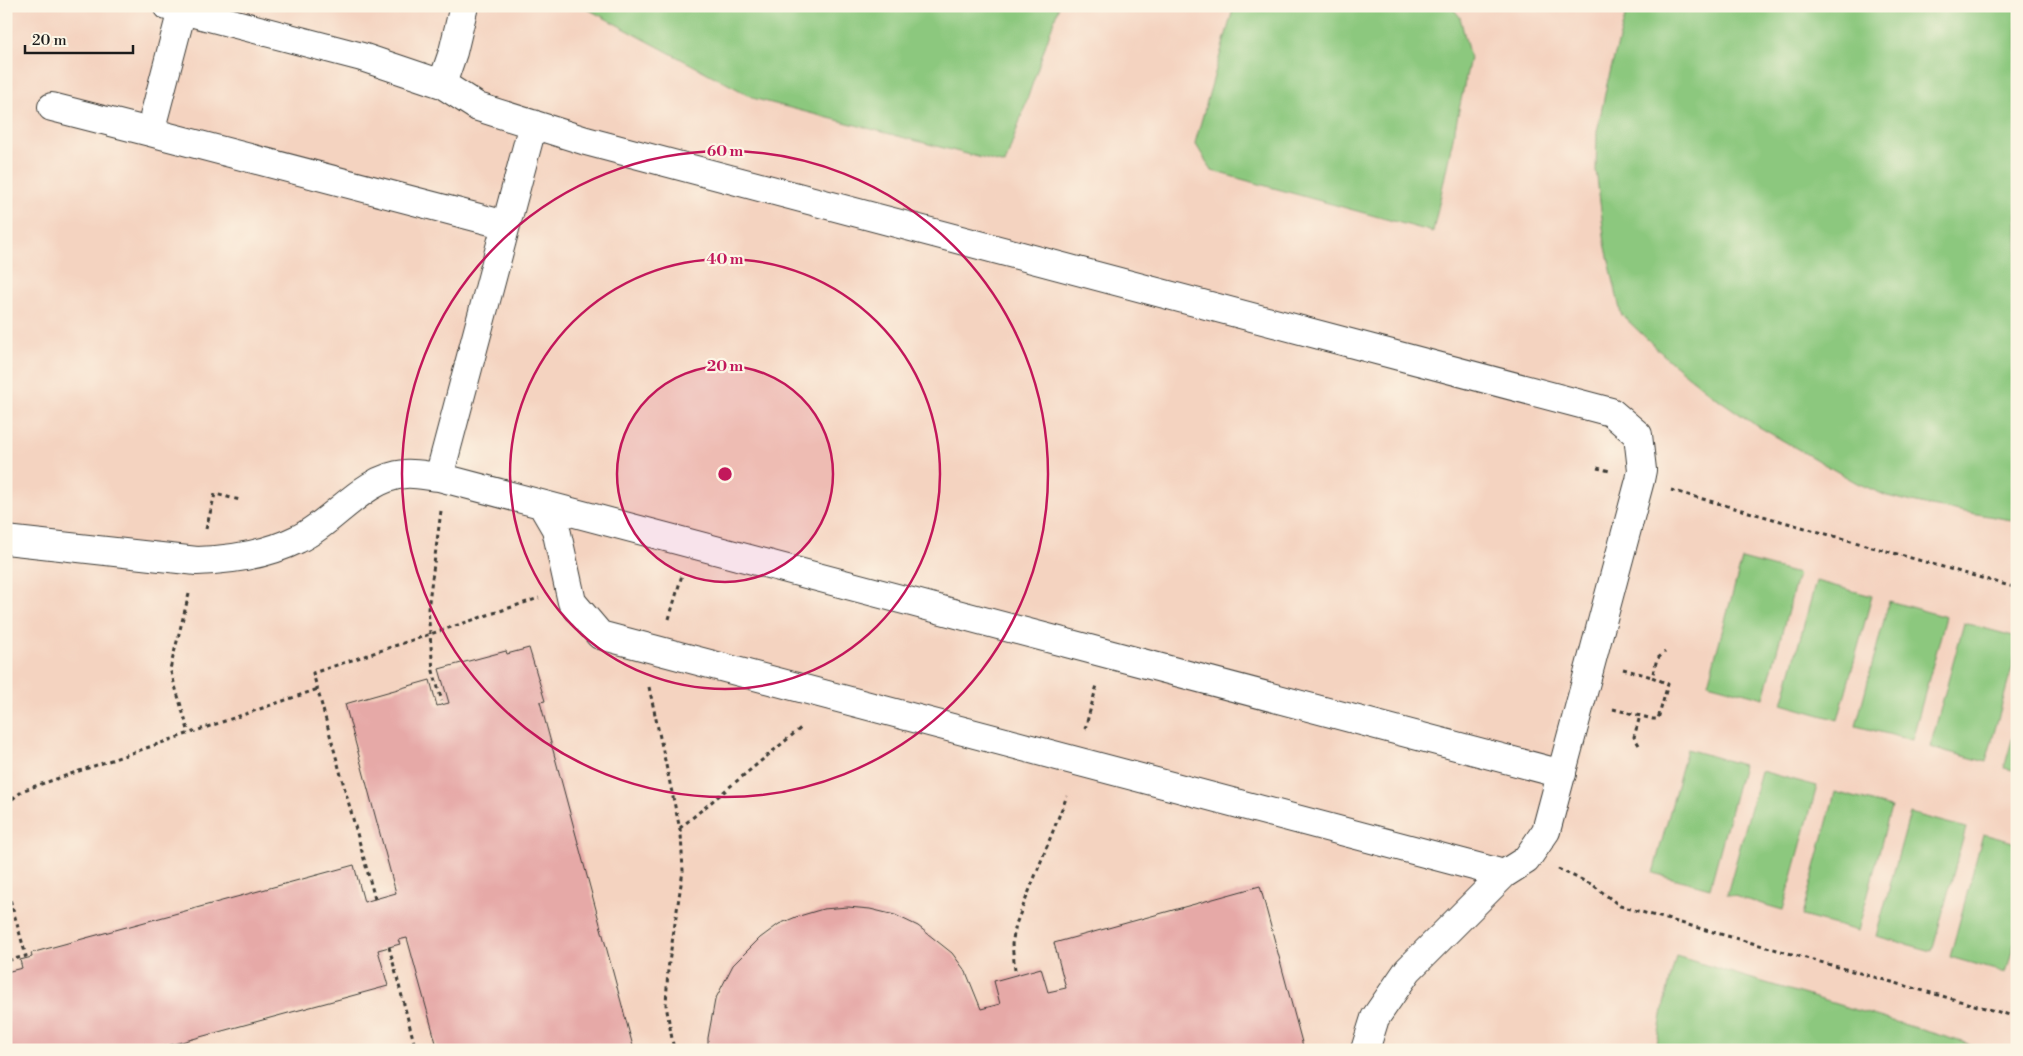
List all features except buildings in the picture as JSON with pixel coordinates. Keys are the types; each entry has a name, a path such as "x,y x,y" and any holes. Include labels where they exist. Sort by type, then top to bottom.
{"lane":[{"path":"442,84 453,52 464,6"},
{"path":"150,132 175,8 362,57 442,84 478,107 596,144 1611,412 1638,434 1642,470 1546,831 1515,867 1408,970 1375,1018 1366,1050"},
{"path":"52,107 506,225"},
{"path":"439,477 533,124"},
{"path":"6,540 197,561 223,561 262,554 299,539 331,518 376,481 404,474 439,477 1562,774"},
{"path":"542,504 556,529 572,602 600,635 1515,867"}],"path":[{"path":"1664,488 2017,588"},
{"path":"205,531 215,494 240,500"},
{"path":"442,504 428,609 434,671 442,701"},
{"path":"667,627 682,573"},
{"path":"189,734 170,669 190,590"},
{"path":"375,899 314,673 543,596"},
{"path":"1652,677 1656,659 1665,652"},
{"path":"1606,708 1658,719 1668,684 1652,677 1617,667"},
{"path":"1083,737 1097,683"},
{"path":"649,687 680,828 683,871 668,969 666,1005 674,1050"},
{"path":"6,804 24,790 318,689"},
{"path":"1639,745 1634,737 1640,716"},
{"path":"680,828 802,727"},
{"path":"1015,970 1012,944 1016,924 1067,796"},
{"path":"1515,867 1553,867 1593,885 1620,906 2017,1017"},
{"path":"6,885 26,956 6,961"},
{"path":"389,947 416,1050"}],"shaded area":[{"path":"6,6 2017,6 2017,1050 6,1050"}],"green space":[{"path":"582,6 1059,6 1005,164 756,99"},
{"path":"1234,6 1451,6 1460,17 1470,58 1433,232 1212,171 1195,143"},
{"path":"1628,6 2017,6 2017,521 1925,505 1887,496 1857,483 1754,424 1711,394 1670,361 1621,314 1605,243 1596,170 1597,132 1607,84"},
{"path":"1742,559 1798,574 1764,698 1708,683"},
{"path":"1816,581 1872,596 1838,720 1782,704"},
{"path":"1889,601 1946,617 1912,740 1856,726"},
{"path":"1964,623 2017,637 2017,650 1986,762 1930,747"},
{"path":"2017,722 2017,771 2004,768"},
{"path":"1687,749 1743,765 1710,888 1653,873"},
{"path":"1761,771 1817,786 1783,910 1727,894"},
{"path":"1835,792 1891,807 1858,931 1802,916"},
{"path":"1910,813 1966,828 1932,951 1876,936"},
{"path":"1983,834 2017,843 2017,933 2006,973 1950,957"},
{"path":"1676,956 1989,1050 1656,1050 1664,1004"}]}
